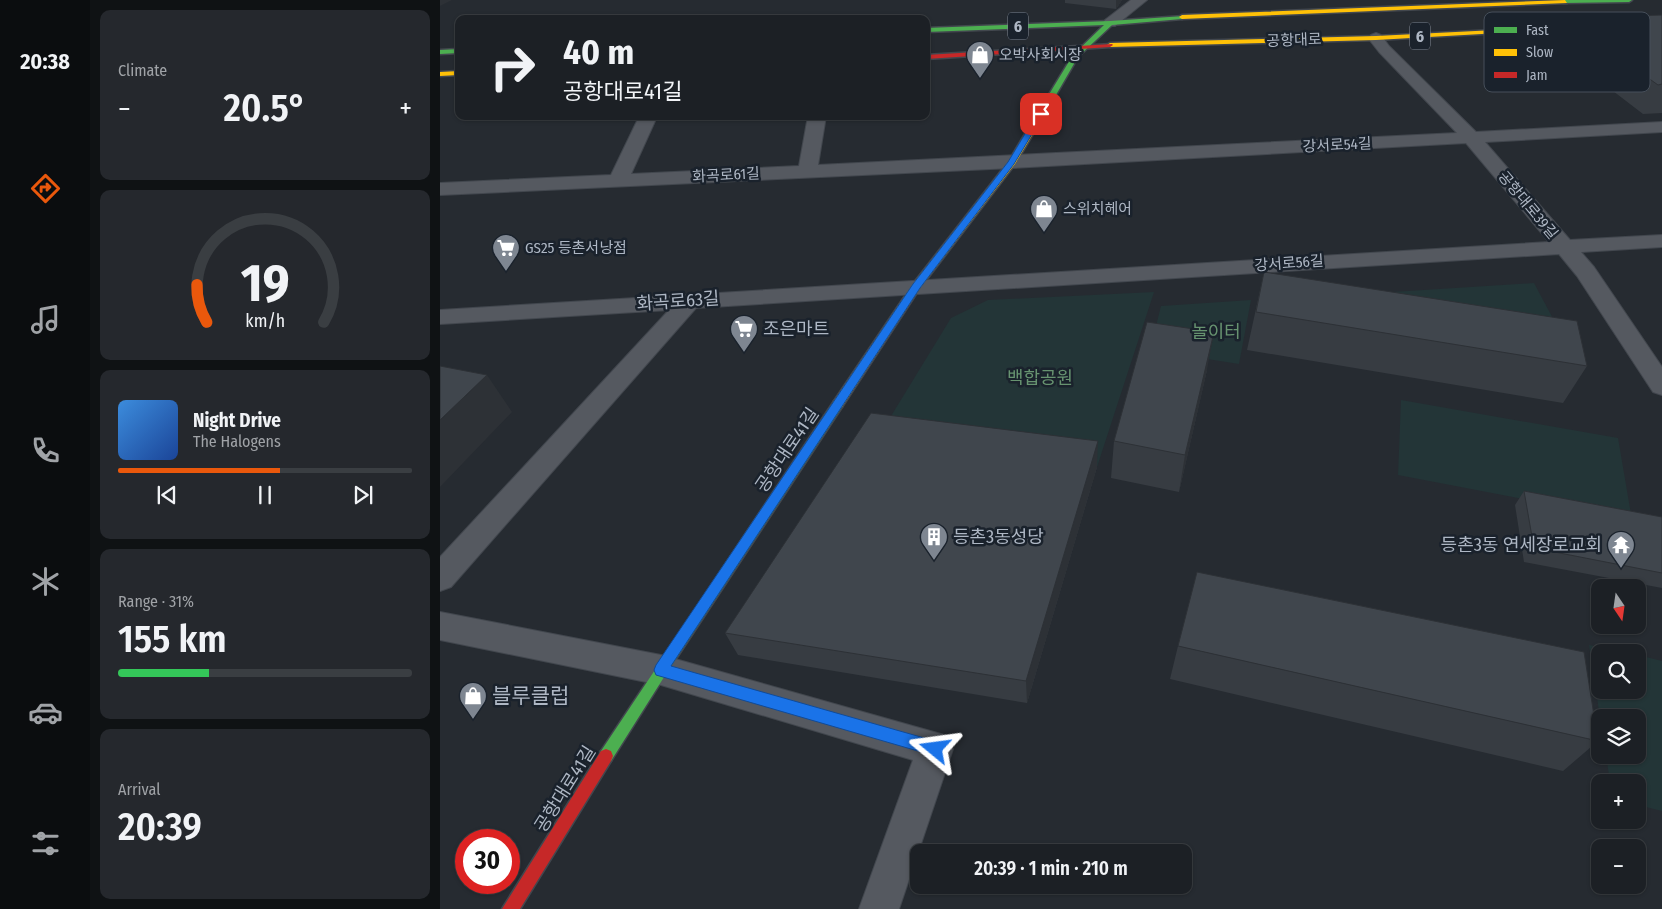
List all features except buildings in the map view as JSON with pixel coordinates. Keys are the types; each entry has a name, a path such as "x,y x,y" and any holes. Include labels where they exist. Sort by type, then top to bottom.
{"main road":[{"name":"공항대로","path":"930,30 1110,24 1168,18 1508,3 1629,0"},
{"name":"공항대로41길","path":"510,909 661,670 916,286 1012,162 1075,56 1110,24"},
{"name":"공항대로","path":"930,57 1086,46 1376,38 1484,32"},
{"path":"440,52 455,51"},
{"path":"440,74 455,73"}],"street":[{"path":"1110,24 1140,0"},
{"name":"공항대로39길","path":"1376,38 1384,49 1470,137 1586,272 1662,386"},
{"path":"806,172 816,120"},
{"path":"618,181 646,121"},
{"name":"강서로54길","path":"1012,162 1662,127"},
{"name":"화곡로61길","path":"440,189 1012,162"},
{"name":"강서로56길","path":"916,286 1662,240"},
{"name":"화곡로63길","path":"440,317 916,286"},
{"path":"440,578 690,301"},
{"path":"440,626 661,670 935,749 879,909"}],"green space":[{"path":"1534,283 1565,341 1266,300"},
{"name":"백합공원","path":"1154,292 1097,467 877,439 951,318 988,300"},
{"name":"놀이터","path":"1251,300 1239,364 1150,350 1161,306"},
{"path":"1401,400 1618,438 1632,520 1398,475"},
{"path":"1646,657 1662,661 1662,811 1646,807 1646,774 1609,774 1607,764 1646,764 1646,709 1599,709 1597,699 1646,699"}],"traffic: fast":[{"path":"1565,2 1629,0"},
{"path":"930,30 1110,23 1182,17"},
{"path":"1038,119 1075,56 1110,23"},
{"path":"440,52 455,51"},
{"path":"606,756 838,404"}],"traffic: slow":[{"path":"1182,17 1565,2"},
{"path":"1110,45 1376,38 1484,33"},
{"path":"440,74 455,73"},
{"path":"838,404 916,286 1012,162 1038,119"}],"traffic: jam":[{"path":"1650,24 1662,23"},
{"path":"930,57 1110,45"},
{"path":"510,909 606,756"}],"place":[{"name":"오박사회시장","path":"980,79"},
{"name":"스위치헤어","path":"1044,233"},
{"name":"GS25 등촌서낭점","path":"506,272"},
{"name":"조은마트","path":"744,353"},
{"name":"등촌3동성당","path":"934,561"},
{"name":"등촌3동 연세장로교회","path":"1621,569"},
{"name":"블루클럽","path":"473,720"}],"route":[{"path":"935,749 661,670 916,286 1012,162 1041,114"}]}
